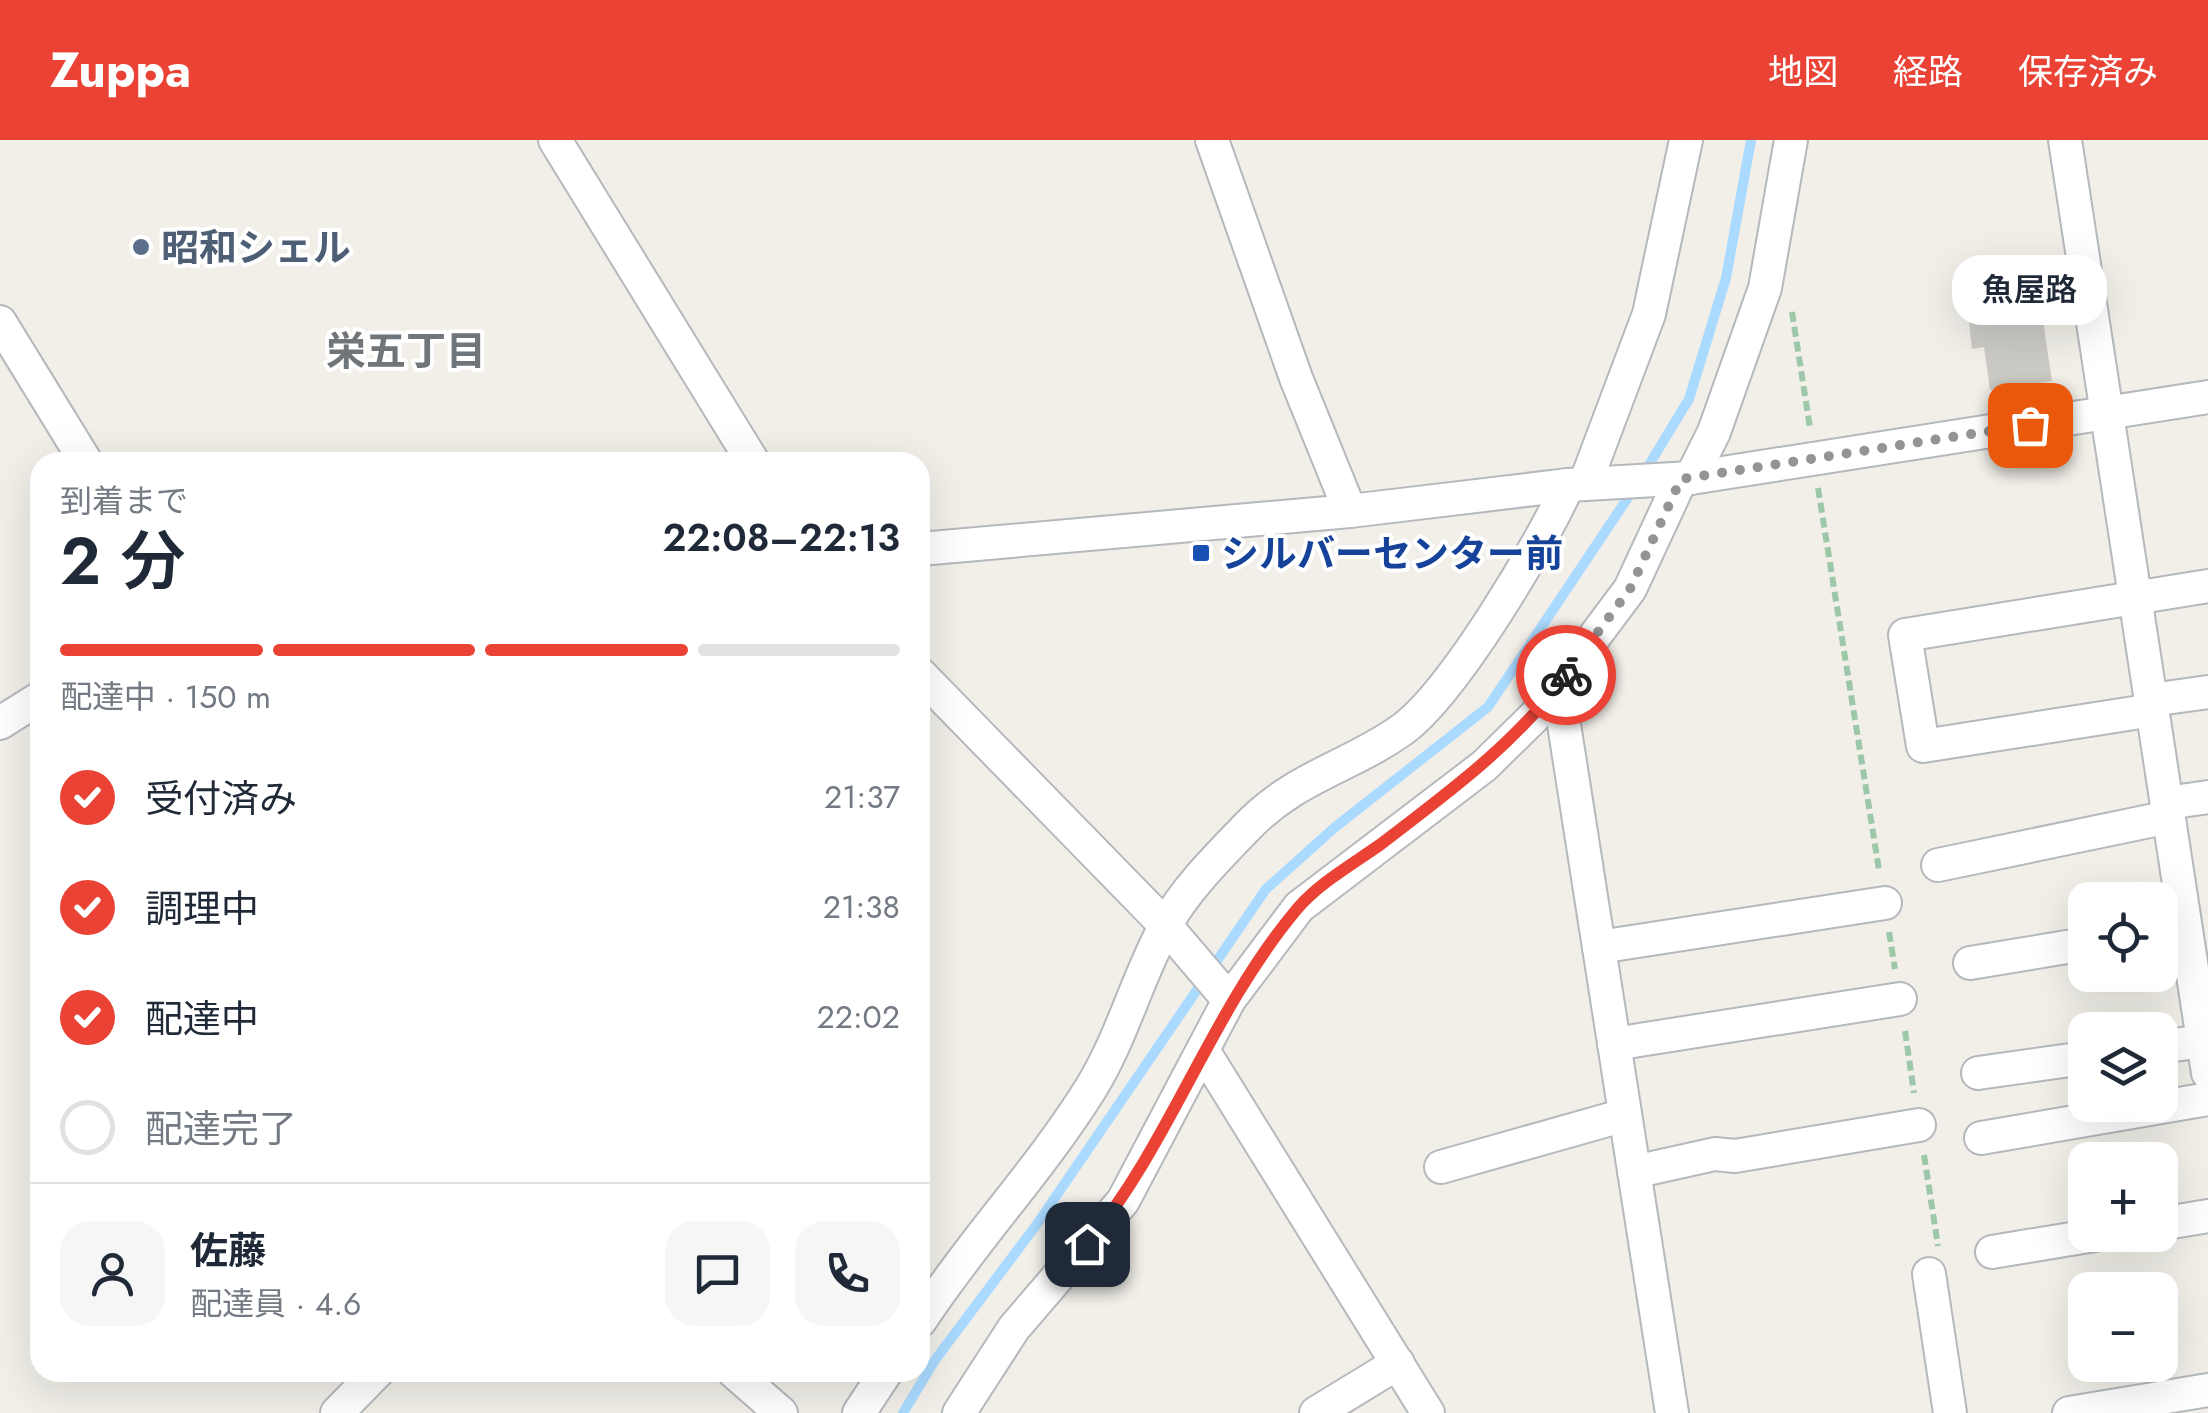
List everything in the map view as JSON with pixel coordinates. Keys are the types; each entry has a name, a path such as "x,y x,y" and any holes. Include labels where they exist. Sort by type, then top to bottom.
{"street":[{"path":"555,140 746,452"},
{"path":"1212,140 1296,378 1350,510"},
{"path":"930,1308 1080,1105 1116,1047 1165,925 1245,828 1276,800 1312,775 1403,728 1439,694 1553,518 1584,484 1649,314 1686,140"},
{"path":"959,1413 1014,1328 1123,1201 1230,1000 1313,894 1484,766 1558,686 1630,589 1677,479 1714,432 1765,288 1791,140"},
{"path":"2065,140 2133,597 2184,915 2203,1006 2206,1057 2178,1052"},
{"path":"0,322 80,452"},
{"path":"930,548 1350,510 1584,484 1677,479 2208,397"},
{"path":"2208,586 1905,635 1923,746 2208,692"},
{"path":"930,684 1165,925 1230,1000"},
{"path":"1558,686 1672,1413"},
{"path":"0,723 30,704"},
{"path":"1938,865 2208,797"},
{"path":"1599,947 1884,902"},
{"path":"1970,964 2068,947"},
{"path":"1614,1044 1900,999"},
{"path":"1204,1052 1428,1413"},
{"path":"1978,1074 2068,1061"},
{"path":"1981,1138 2208,1100"},
{"path":"1441,1166 1625,1115"},
{"path":"1634,1172 1715,1154 1734,1156 1919,1125"},
{"path":"2178,1221 2208,1216"},
{"path":"1992,1252 2068,1239"},
{"path":"1934,1266 1950,1413"},
{"path":"1316,1413 1398,1363"},
{"path":"337,1413 367,1382"},
{"path":"745,1382 780,1413"},
{"path":"859,1413 879,1382"},
{"path":"2068,1413 2208,1390"}],"path":[{"path":"1770,258 1786,276 1812,441"},
{"path":"1817,477 1919,1125 1934,1266"}],"building":[{"path":"2036,274 2052,381 1990,390 1984,347 1972,349 1969,323 1980,322 1974,282"}],"waterway":[{"path":"1644,473 1689,399 1726,278 1751,140"},
{"path":"930,1368 1037,1224 1266,889 1334,828 1488,707 1635,487"},
{"path":"903,1413 922,1382"}],"way so far":[{"path":"1566,675 1630,589 1681,479 2030,425"}],"place":[{"name":"昭和シェル","path":"141,247"},
{"name":"魚屋路","path":"2030,425"},
{"name":"シルバーセンター前","path":"1201,553"}],"district":[{"name":"栄五丁目","path":"406,351"}],"route":[{"path":"1087,1244 1123,1201 1230,1000 1298,907 1484,766 1536,716 1566,675"}]}
